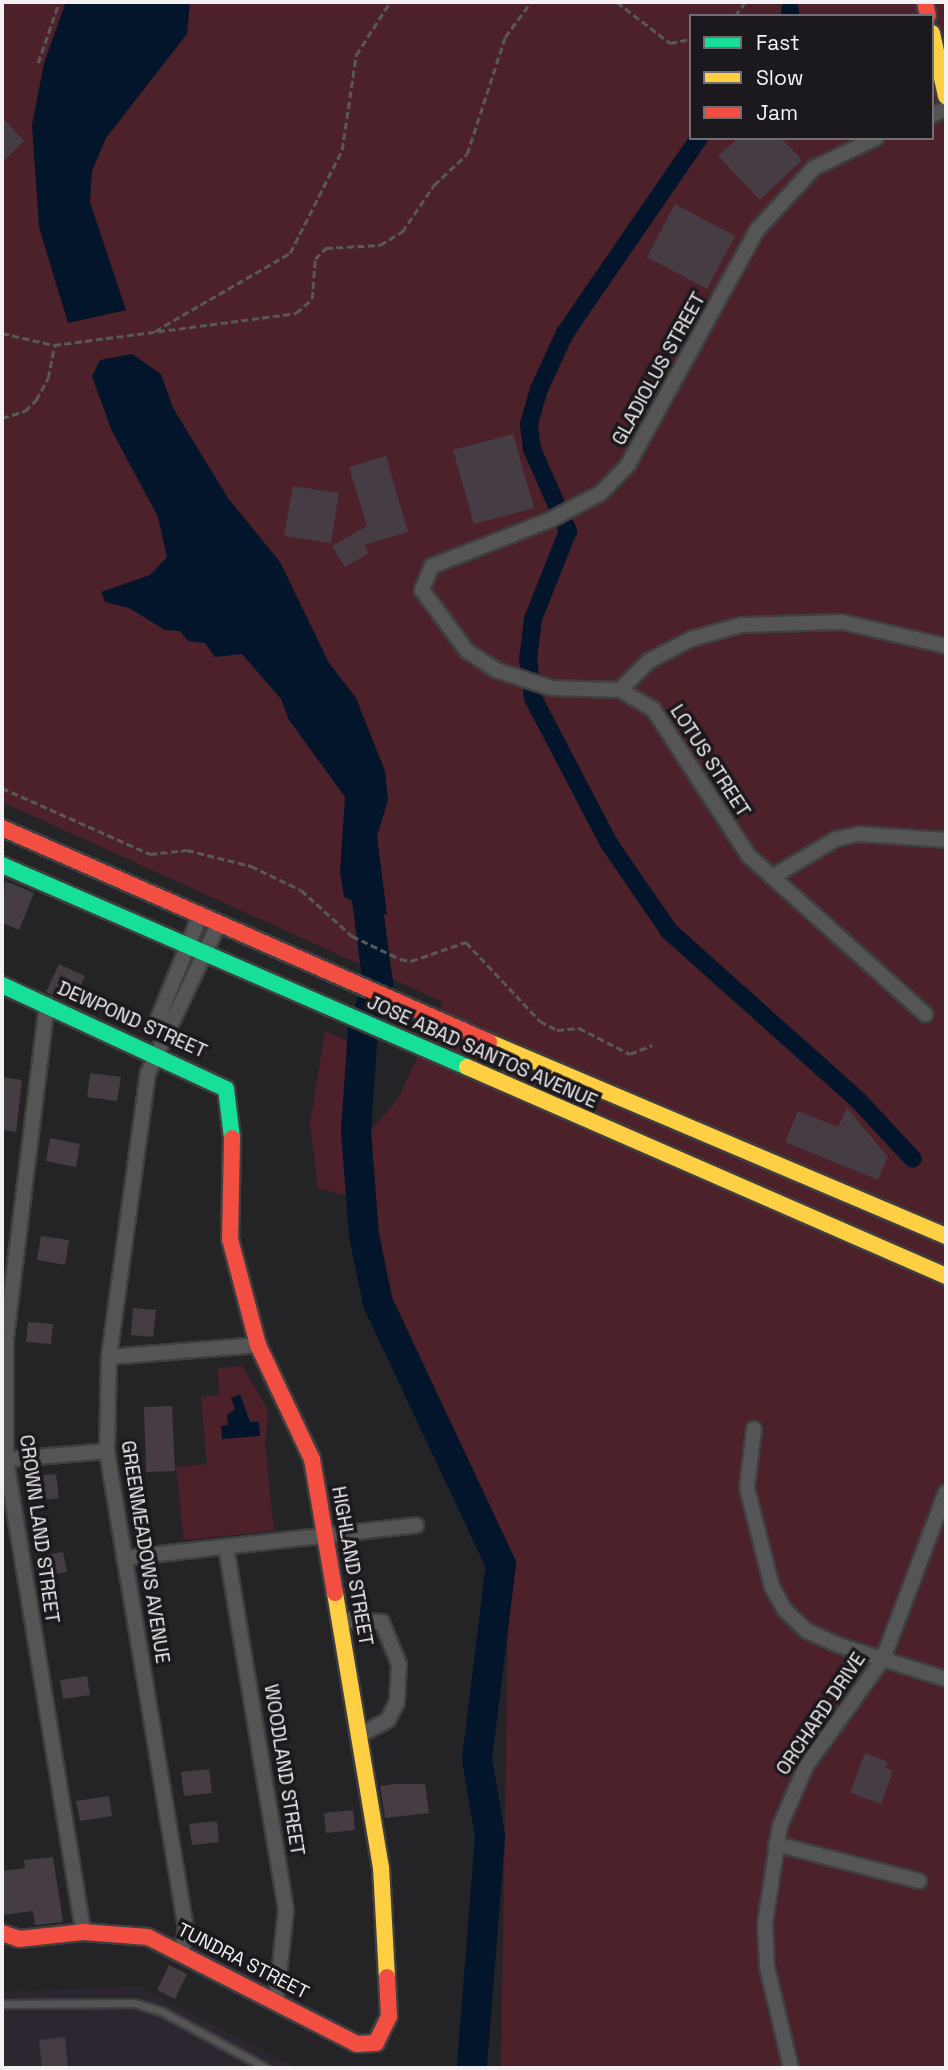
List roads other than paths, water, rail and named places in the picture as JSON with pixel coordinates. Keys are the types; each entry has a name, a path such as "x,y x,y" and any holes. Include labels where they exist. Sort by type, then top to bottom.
{"main road":[{"path":"934,42 946,96"},
{"name":"JOSE ABAD SANTOS AVENUE","path":"2,828 218,927 946,1236"},
{"name":"JOSE ABAD SANTOS AVENUE","path":"2,865 946,1276"},
{"name":"DEWPOND STREET","path":"2,985 209,1077 226,1089 232,1107"},
{"name":"HIGHLAND STREET","path":"232,1107 230,1240 258,1345 312,1459 381,1867 389,2002 385,2033 376,2043"},
{"name":"TUNDRA STREET","path":"2,1933 19,1939 83,1932 148,1937 182,1950 357,2044 376,2043"}],"street":[{"name":"GLADIOLUS STREET","path":"432,566 550,520 601,493 628,465 757,230 814,168 872,140"},
{"name":"LOTUS STREET","path":"432,566 422,590 427,603 467,651 496,670 551,688 620,690 653,709 749,856 925,1014"},
{"path":"620,690 649,661 691,639 741,625 842,622 946,646"},
{"path":"772,877 836,839 859,834 946,840"},
{"name":"GREENMEADOWS AVENUE","path":"162,1036 158,1019 199,918"},
{"name":"GREENMEADOWS AVENUE","path":"182,1950 186,1929 107,1451 109,1357 154,1054 162,1036 174,1026 218,927"},
{"name":"CROWN LAND STREET","path":"47,1004 6,1336 4,1460 83,1932"},
{"path":"109,1357 258,1345"},
{"path":"754,1429 747,1488 772,1587 785,1611 807,1632 946,1679"},
{"path":"4,1460 107,1451"},
{"name":"ORCHARD DRIVE","path":"938,1513 946,1479"},
{"name":"ORCHARD DRIVE","path":"791,2068 767,1967 765,1923 776,1844 806,1766 883,1659 946,1492"},
{"path":"124,1558 416,1525"},
{"name":"WOODLAND STREET","path":"226,1547 286,1910 276,2001"},
{"path":"340,1620 382,1622 399,1664 397,1702 388,1720 360,1735"},
{"path":"776,1844 919,1881"}],"lane":[{"path":"2,2004 134,2003 161,2011 266,2068"}],"water":[{"path":"66,2 190,2 187,34 106,138 92,171 90,202 126,310 68,323 39,227 32,125 44,63"},
{"path":"132,354 161,374 173,408 228,498 280,562 329,663 356,698 385,771 388,800 377,836 387,915 344,897 340,872 345,797 289,720 281,699 242,654 215,657 205,643 188,641 180,631 165,630 129,608 105,602 101,592 150,575 167,557 158,517 111,429 92,376 100,360"},
{"path":"240,1394 250,1422 259,1422 260,1436 222,1439 221,1426 228,1425 227,1415 235,1409 231,1398"}],"waterway":[{"path":"698,140 565,333 539,389 529,425 532,449 568,531 533,619 528,658 533,698 610,845 669,931 859,1101 913,1159"},
{"path":"363,870 378,984 363,1030 356,1131 364,1235 378,1303 501,1564 477,1759 490,1837 472,2068"}]}
